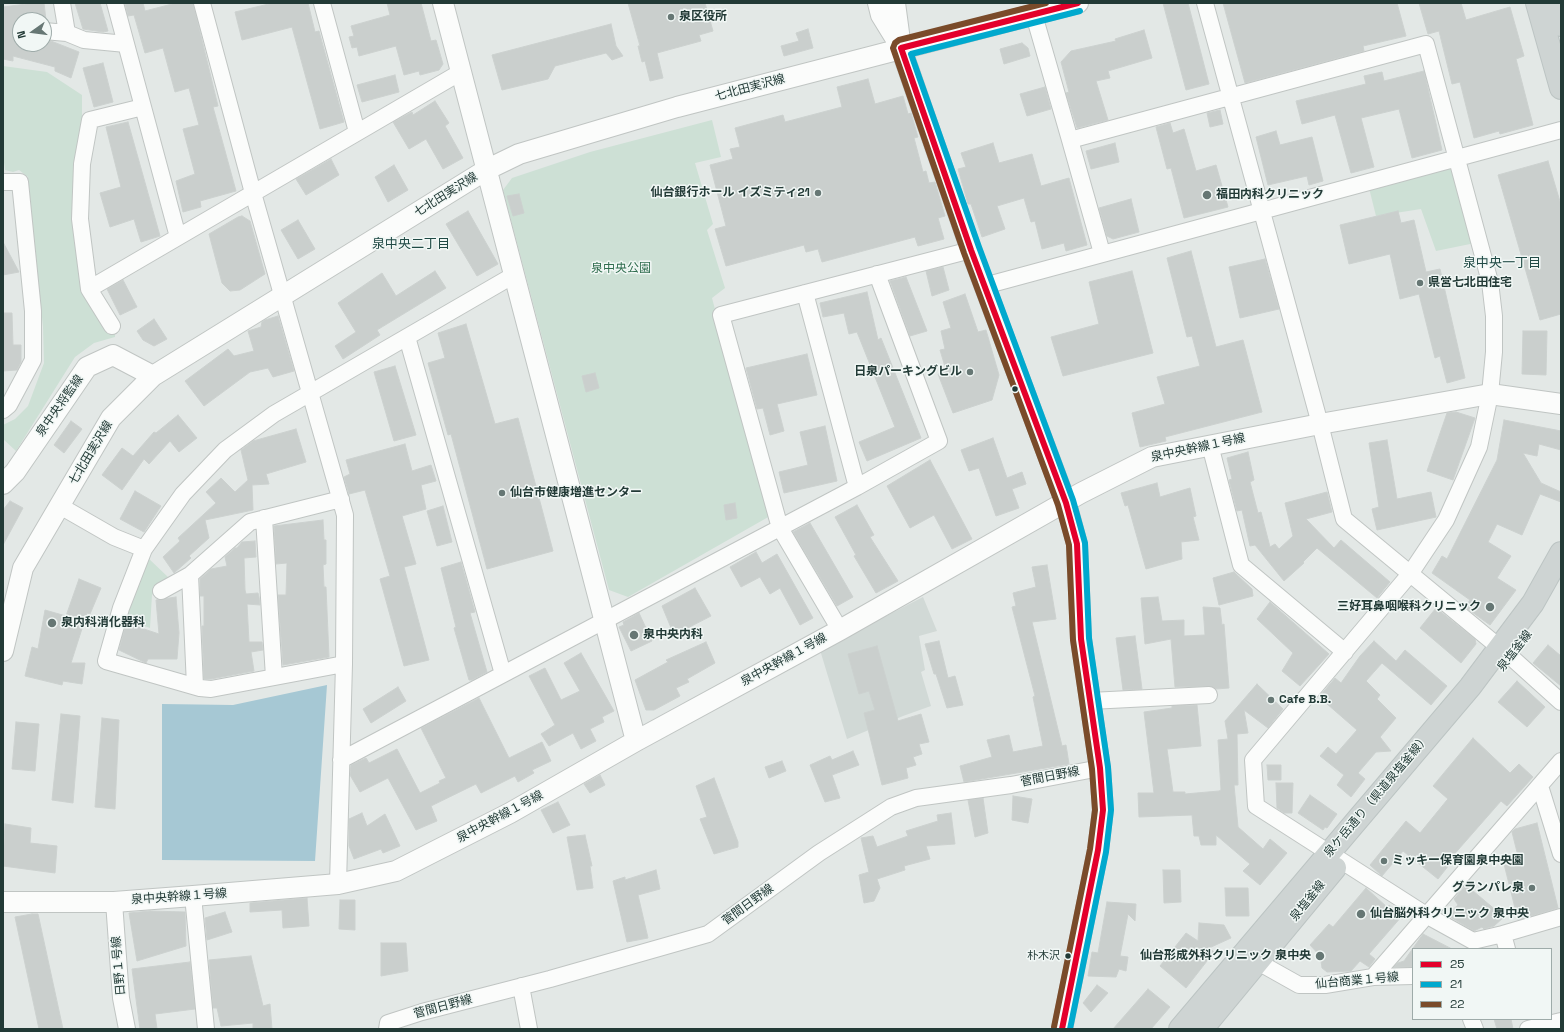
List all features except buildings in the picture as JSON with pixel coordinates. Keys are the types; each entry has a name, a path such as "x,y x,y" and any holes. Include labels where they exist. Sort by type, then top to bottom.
{"main road":[{"path":"1537,3 1561,88"},
{"path":"1555,3 1561,25"},
{"path":"1505,652 1561,554"},
{"name":"泉塩釜線","path":"1202,1029 1258,962 1335,856 1505,652 1539,619 1561,584"},
{"name":"泉ケ岳通り（県道泉塩釜線）","path":"1180,1029 1335,856"}],"street":[{"path":"62,3 67,33"},
{"path":"115,3 178,237"},
{"path":"202,3 281,296 345,514 344,664 338,884"},
{"path":"322,3 357,132"},
{"path":"443,3 636,741"},
{"path":"878,3 881,15 901,48"},
{"path":"894,3 901,48 984,286 1066,503 1077,544 1079,618 1100,768 1103,810 1098,850 1062,1029"},
{"name":"七北田実沢線","path":"3,651 23,568 111,418 153,376 486,170 519,154 670,109 1078,3"},
{"path":"1205,3 1320,424 1344,519 1505,652 1561,702"},
{"path":"1034,15 1102,254"},
{"path":"52,32 67,33 84,40 126,44"},
{"path":"1070,140 1426,44 1490,282 1494,316 1494,352 1490,394 1479,447 1460,494 1446,520 1410,574 1253,760 1256,806 1426,915 1473,941 1561,917"},
{"path":"89,289 461,72"},
{"path":"112,326 89,289 80,219 82,164 90,120 143,107"},
{"path":"984,286 1561,130"},
{"path":"3,182 20,182 33,311 33,360 9,405 3,410"},
{"path":"840,630 780,528 722,315 971,250"},
{"path":"341,760 858,488 939,441 876,274"},
{"path":"344,664 211,689 195,686 106,660 121,608 144,549 183,494 225,450 274,414 514,275"},
{"path":"804,293 858,488"},
{"path":"407,337 503,674"},
{"name":"泉中央将監線","path":"3,484 15,472 87,367 113,356 153,376"},
{"name":"泉中央幹線１号線","path":"3,902 114,902 194,896 338,884 396,871 510,813 636,741 840,630 1126,469 1152,457 1320,424 1490,394 1561,404"},
{"path":"1210,445 1241,565 1345,652"},
{"path":"161,591 190,575 250,522 341,499"},
{"path":"60,506 114,537 144,549"},
{"path":"264,518 274,677"},
{"path":"190,575 195,686"},
{"path":"1090,701 1209,695"},
{"path":"1374,977 1426,915 1561,761"},
{"name":"菅間日野線","path":"387,1029 388,1023 422,1012 708,934 819,853 891,807 916,798 1011,785 1100,768"},
{"path":"1540,786 1561,854"},
{"path":"194,896 206,1029"},
{"name":"日野１号線","path":"114,902 121,998 127,1029"},
{"path":"1503,934 1507,948"},
{"name":"仙台商業１号線","path":"1258,962 1299,985 1325,985 1374,977 1412,976"},
{"path":"521,986 529,1029"},
{"path":"1528,1029 1561,1020"}],"shaded area":[{"path":"923,597 937,631 919,636 925,670 921,672 931,706 847,739 820,650"}],"green space":[{"path":"3,66 47,72 82,95 82,136 75,207 81,291 115,333 115,337 94,343 75,357 16,451 3,439 3,425 15,419 28,406 44,363 43,327 28,177 19,170 13,172 5,170 3,155"},
{"name":"泉中央公園","path":"712,120 721,157 695,163 713,224 707,230 725,288 712,298 770,516 628,597 609,590 503,190 512,178 590,152"},
{"path":"1445,166 1454,172 1475,243 1436,251 1421,209 1376,216 1369,188"},
{"path":"146,556 169,578 152,595 150,628 121,618"}],"water":[{"path":"327,685 315,861 162,860 162,704 233,705"}],"transit line":[{"name":"22","path":"1046,3 899,40 895,43 893,48 964,253 1058,505 1069,545 1073,640 1092,769 1095,810 1090,849 1054,1027"},
{"name":"25","path":"1062,1029 1098,850 1103,810 1100,768 1081,639 1077,544 1066,503 971,250 901,48 1078,3"},
{"name":"21","path":"1070,1029 1106,852 1111,810 1108,767 1089,638 1085,543 1073,500 979,247 911,54 1080,11"}],"place":[{"name":"泉区役所","path":"671,17"},
{"name":"仙台銀行ホール イズミティ21","path":"818,193"},
{"name":"福田内科クリニック","path":"1207,195"},
{"name":"県営七北田住宅","path":"1420,283"},
{"name":"日泉パーキングビル","path":"970,372"},
{"name":"仙台市健康増進センター","path":"502,493"},
{"name":"三好耳鼻咽喉科クリニック","path":"1490,607"},
{"name":"泉内科消化器科","path":"52,623"},
{"name":"泉中央内科","path":"634,635"},
{"name":"Cafe B.B.","path":"1271,700"},
{"name":"ミッキー保育園泉中央園","path":"1384,861"},
{"name":"グランパレ泉","path":"1532,888"},
{"name":"仙台脳外科クリニック 泉中央","path":"1361,914"},
{"name":"朴木沢","path":"1068,956"},
{"name":"仙台形成外科クリニック 泉中央","path":"1320,956"}],"district":[{"name":"泉中央二丁目","path":"411,244"},
{"name":"泉中央一丁目","path":"1502,263"}]}
